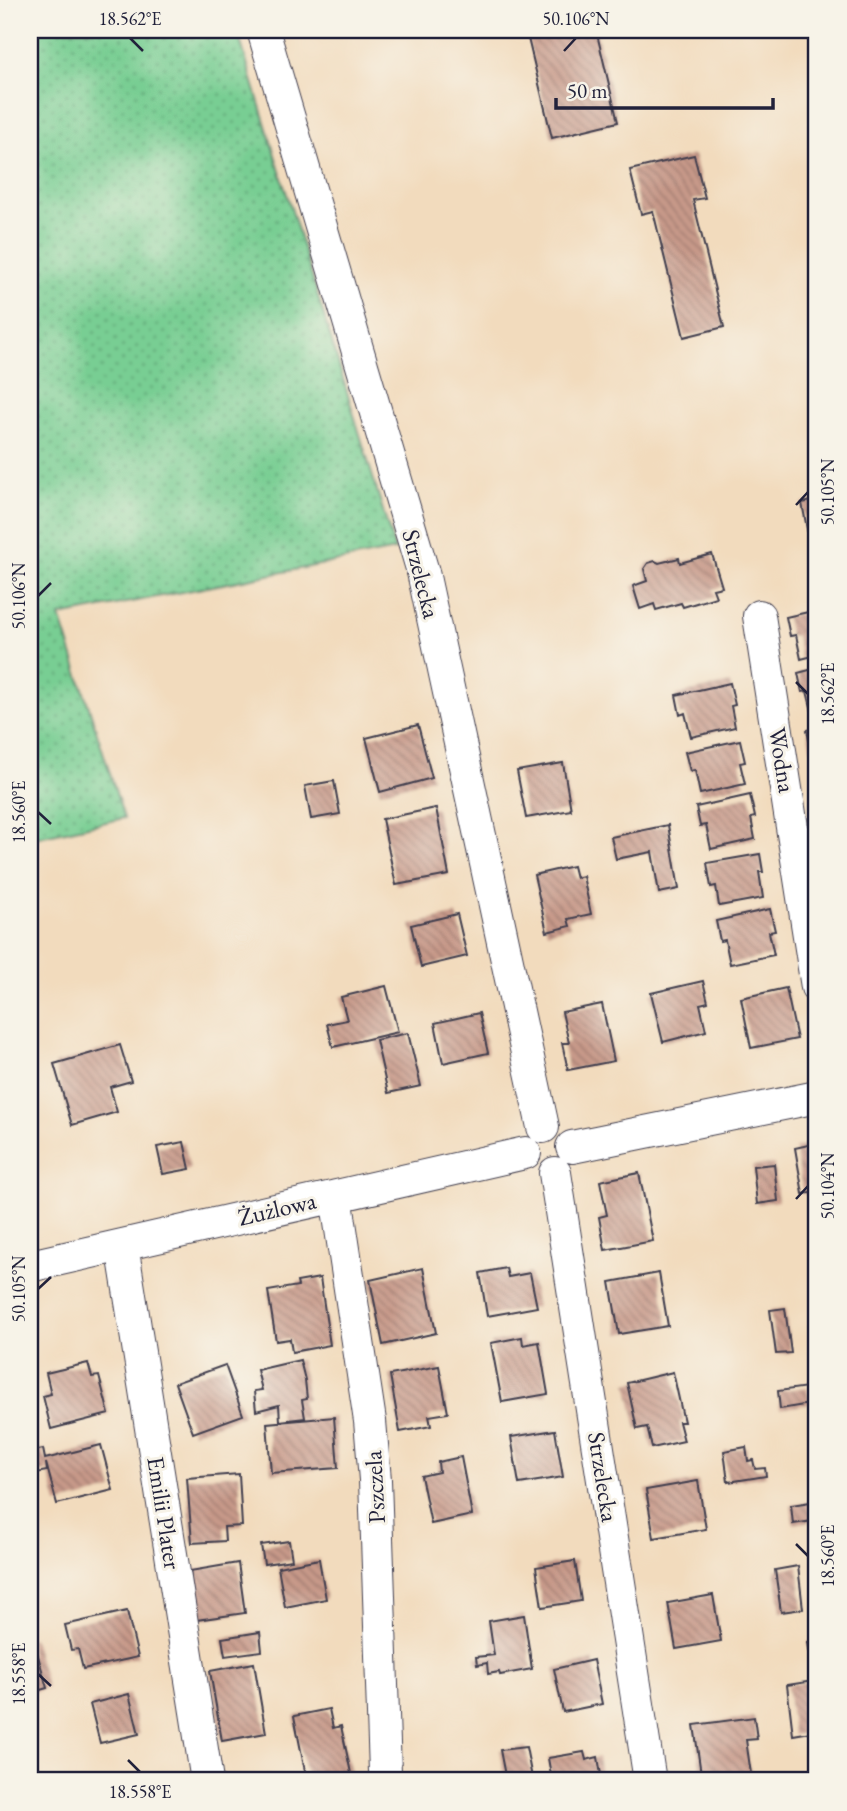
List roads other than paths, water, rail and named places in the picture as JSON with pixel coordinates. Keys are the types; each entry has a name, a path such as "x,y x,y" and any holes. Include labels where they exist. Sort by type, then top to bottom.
{"street":[{"name":"Strzelecka","path":"264,30 423,572 543,1127"},
{"name":"Wodna","path":"759,616 817,987"},
{"path":"572,1147 817,1097"},
{"path":"543,1127 562,1130 571,1140 572,1147 571,1158 565,1167 555,1173 536,1170 527,1160 525,1153 529,1137 543,1127"},
{"name":"Żużlowa","path":"30,1266 525,1153"},
{"name":"Strzelecka","path":"555,1173 650,1781"},
{"name":"Pszczela","path":"336,1196 370,1420 387,1781"},
{"name":"Emilii Plater","path":"122,1245 207,1781"}]}
